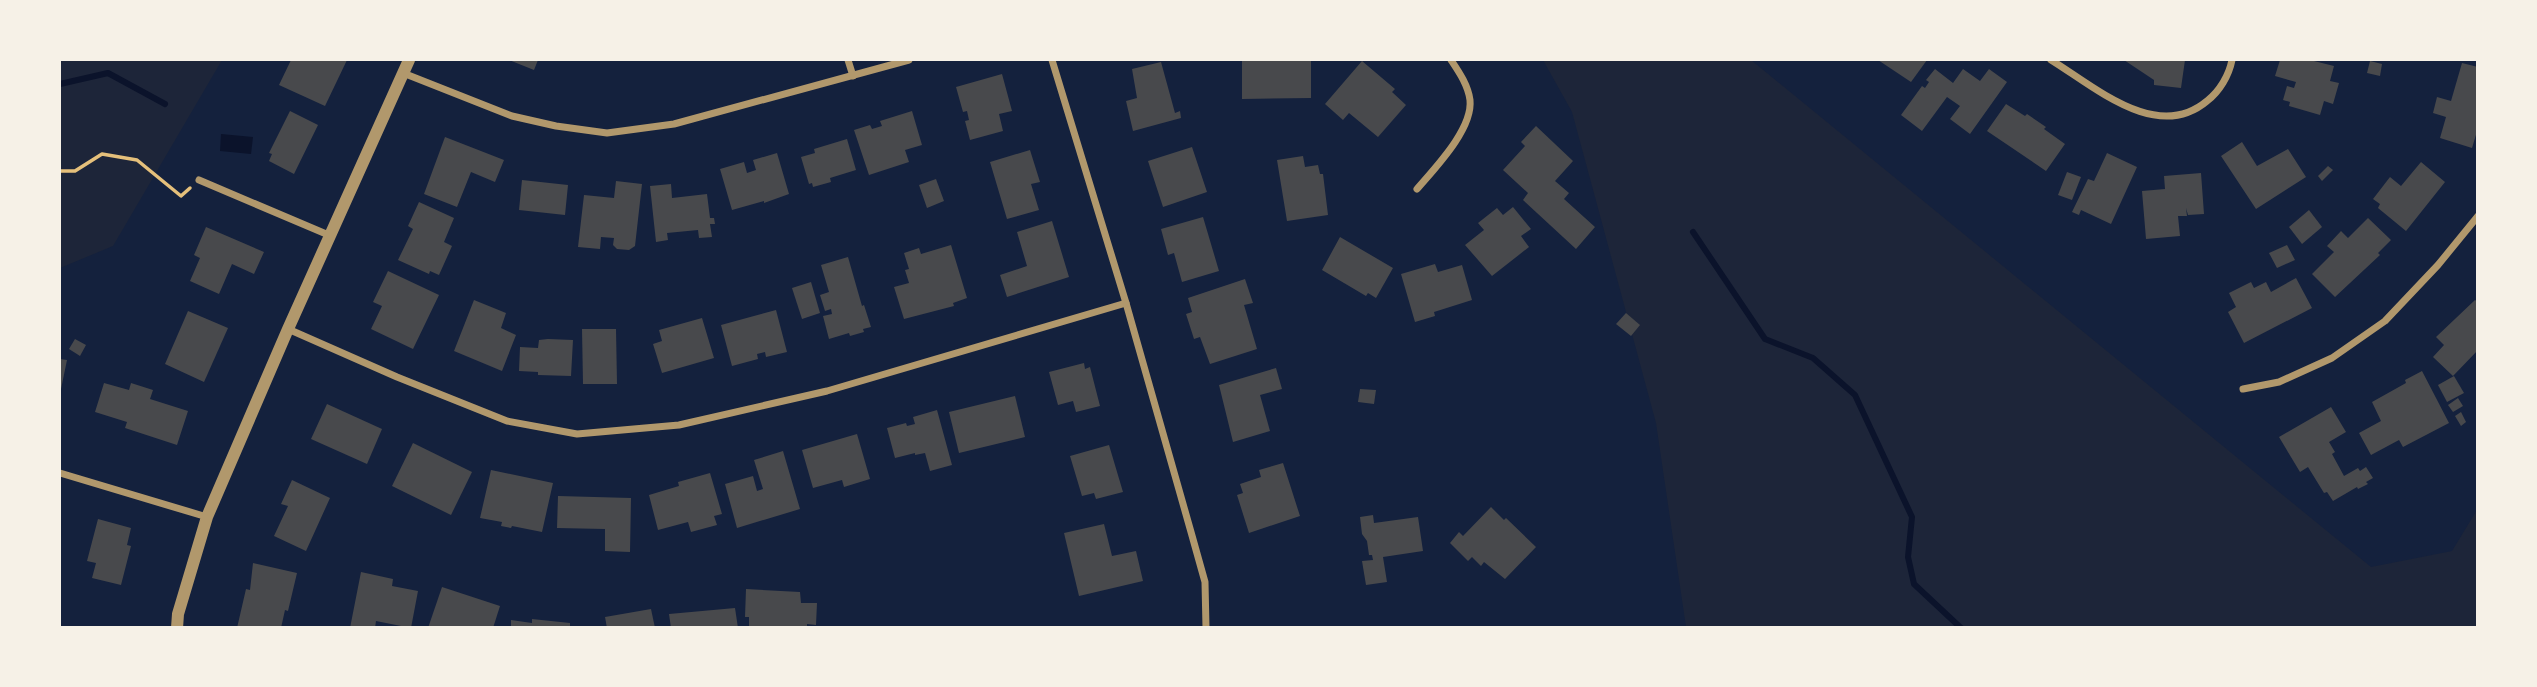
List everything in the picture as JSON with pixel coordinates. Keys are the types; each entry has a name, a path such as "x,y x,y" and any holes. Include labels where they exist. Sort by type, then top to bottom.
{"street":[{"path":"177,628 178,614 207,517 409,60"},
{"path":"848,60 853,76"},
{"path":"403,73 512,116 607,133 674,124 909,60"},
{"path":"1052,60 1126,303 1205,582 1206,628"},
{"path":"1417,189 1448,152 1469,115 1470,99 1465,83 1451,60"},
{"path":"2051,60 2137,112 2168,118 2196,111 2215,95 2230,71 2232,60"},
{"path":"199,180 331,236"},
{"path":"2243,389 2279,382 2332,358 2385,321 2438,265 2477,216"},
{"path":"288,329 507,421 577,434 679,425 827,391 1126,303"},
{"path":"60,473 207,517"}],"path":[{"path":"60,171 75,171 102,155 137,160 181,196 199,180"}],"shaded area":[{"path":"60,60 222,60 113,246 60,268"},
{"path":"1543,60 1751,60 2371,567 2452,551 2477,510 2477,627 1686,627 1656,423 1572,112"},
{"path":"221,134 253,137 251,154 220,151"}],"building":[{"path":"291,60 347,60 325,106 279,85"},
{"path":"509,60 538,60 534,70"},
{"path":"1242,60 1311,60 1311,98 1242,99"},
{"path":"1878,60 1927,60 1911,82"},
{"path":"2124,60 2185,60 2181,88 2154,85 2154,80"},
{"path":"2280,60 2310,60 2334,66 2330,81 2339,83 2333,104 2324,101 2320,115 2289,106 2290,102 2283,100 2287,86 2294,88 2296,82 2275,76"},
{"path":"1362,61 1395,89 1392,92 1406,105 1378,137 1349,113 1343,120 1325,104"},
{"path":"2370,61 2382,64 2380,76 2367,73"},
{"path":"1161,62 1175,113 1180,111 1181,118 1133,131 1126,101 1137,98 1132,69"},
{"path":"2462,63 2478,67 2478,128 2472,148 2440,138 2446,117 2433,113 2437,97 2451,101"},
{"path":"1935,69 1953,83 1963,69 1980,81 1989,69 2007,82 1970,134 1950,119 1960,106 1947,97 1922,131 1901,115 1922,86 1925,88 1929,82 1926,80"},
{"path":"1002,74 1012,111 999,114 1003,131 970,140 965,121 969,120 967,111 963,112 956,87"},
{"path":"2006,104 2025,116 2027,114 2065,144 2046,171 1987,131"},
{"path":"290,111 318,125 294,174 269,161 272,154 269,153"},
{"path":"912,111 922,145 905,150 909,162 869,175 854,130 870,125 872,129 882,126 880,121"},
{"path":"1536,126 1573,161 1555,181 1569,193 1564,199 1595,227 1576,249 1523,200 1528,193 1503,170 1525,146 1521,142"},
{"path":"445,137 504,160 495,182 471,172 457,207 424,194"},
{"path":"847,139 856,170 830,178 831,182 813,187 812,183 809,184 801,157 815,153 814,149"},
{"path":"2242,142 2257,166 2288,149 2306,177 2256,209 2221,156"},
{"path":"1192,147 1207,192 1163,207 1148,161"},
{"path":"1030,150 1040,182 1031,184 1039,210 1007,219 990,162"},
{"path":"777,153 789,194 732,210 720,169 744,162 747,173 756,170 753,160"},
{"path":"2107,153 2137,167 2111,224 2081,210 2079,215 2072,212 2088,179 2094,181"},
{"path":"1303,156 1305,167 1318,165 1320,174 1323,174 1328,215 1287,221 1277,160"},
{"path":"2421,162 2445,182 2406,231 2378,208 2380,204 2373,199 2390,177 2401,186"},
{"path":"2328,166 2333,170 2322,181 2318,176"},
{"path":"2067,172 2081,177 2072,200 2058,195"},
{"path":"2201,173 2204,214 2188,215 2186,208 2187,216 2178,216 2180,236 2146,239 2142,191 2165,189 2164,176"},
{"path":"936,179 944,201 927,208 919,185"},
{"path":"522,180 568,185 565,215 519,210"},
{"path":"616,181 642,184 635,246 629,250 617,249 613,245 614,238 601,237 600,249 578,247 584,195 614,198"},
{"path":"671,184 672,198 707,194 710,218 714,218 715,224 710,224 712,237 699,238 698,230 667,233 668,240 656,242 650,186"},
{"path":"419,202 454,218 444,242 452,246 439,275 430,271 429,274 398,260 413,229 408,226"},
{"path":"1513,207 1531,229 1521,236 1529,247 1492,276 1465,245 1484,230 1478,223 1497,208 1503,215"},
{"path":"2309,210 2322,227 2302,244 2289,227"},
{"path":"1203,217 1219,271 1182,282 1174,253 1168,255 1161,229"},
{"path":"2368,218 2391,240 2378,253 2380,255 2335,297 2312,274 2334,252 2327,246 2341,231 2348,238"},
{"path":"1052,221 1069,277 1007,297 1000,275 1027,266 1017,232"},
{"path":"206,227 264,252 254,274 232,264 219,294 190,281 200,258 194,255"},
{"path":"1340,237 1393,268 1376,298 1368,293 1366,296 1322,270"},
{"path":"951,245 967,298 953,303 954,306 904,319 894,287 909,283 905,270 909,269 904,253 919,248 921,254"},
{"path":"2287,245 2295,260 2277,268 2269,253"},
{"path":"848,257 871,327 850,336 849,333 829,339 823,316 832,314 831,309 825,311 820,295 829,292 821,265"},
{"path":"1435,264 1438,272 1462,265 1472,300 1434,312 1435,316 1415,322 1401,274"},
{"path":"388,271 439,295 413,349 371,329 382,306 373,302"},
{"path":"2296,278 2312,308 2244,343 2228,312 2236,307 2229,293 2251,282 2254,288 2266,282 2271,292"},
{"path":"1245,279 1253,303 1244,305 1257,349 1210,364 1200,337 1194,339 1186,314 1192,312 1188,298"},
{"path":"811,282 820,313 802,319 792,288"},
{"path":"474,300 506,313 501,328 516,335 502,371 454,351"},
{"path":"2475,300 2478,302 2478,350 2453,376 2433,357 2444,345 2436,337"},
{"path":"776,310 787,352 766,357 765,352 757,354 758,359 732,366 721,325"},
{"path":"188,311 228,328 204,382 165,364"},
{"path":"1626,313 1640,325 1631,336 1616,324"},
{"path":"702,318 714,358 662,373 653,344 662,341 659,330"},
{"path":"582,329 616,329 617,384 583,384"},
{"path":"75,339 86,345 80,356 69,349"},
{"path":"539,340 573,340 571,376 538,375 538,372 519,371 520,347 538,348"},
{"path":"60,359 67,360 61,389 60,389"},
{"path":"1084,363 1085,369 1090,367 1100,406 1076,412 1073,401 1058,405 1049,372"},
{"path":"1276,368 1282,389 1260,395 1270,431 1233,442 1219,385"},
{"path":"2422,371 2449,423 2403,447 2399,440 2371,455 2359,433 2381,421 2372,402"},
{"path":"2454,376 2464,393 2447,402 2438,385"},
{"path":"104,383 129,390 131,383 153,390 150,399 188,411 177,445 125,428 127,422 95,412"},
{"path":"1360,389 1376,390 1374,404 1358,402"},
{"path":"1015,396 1025,437 959,453 949,412"},
{"path":"2458,398 2463,406 2453,412 2448,405"},
{"path":"327,404 382,429 367,464 311,439"},
{"path":"2331,407 2346,432 2329,442 2344,476 2358,468 2360,471 2366,467 2373,478 2366,482 2368,484 2358,489 2357,487 2333,501 2327,492 2324,493 2308,467 2300,472 2279,437"},
{"path":"937,410 952,465 930,471 925,453 895,458 887,428 906,423 907,426 915,424 913,417"},
{"path":"2461,412 2466,422 2461,426 2455,416"},
{"path":"857,434 870,479 844,487 842,480 813,488 802,450"},
{"path":"413,443 472,472 451,515 392,486"},
{"path":"1109,445 1123,492 1096,499 1094,493 1082,496 1070,456"},
{"path":"783,451 800,509 737,528 725,484 753,476 757,491 763,489 754,460"},
{"path":"1283,463 1300,516 1249,533 1237,495 1243,493 1240,484 1261,477 1259,470"},
{"path":"491,470 553,483 542,532 501,526 502,522 480,518"},
{"path":"710,473 722,514 714,516 717,525 691,532 688,522 658,530 649,495 679,486 678,482"},
{"path":"292,480 330,498 306,551 274,536 288,506 281,504"},
{"path":"558,496 631,498 630,552 605,551 605,529 557,528"},
{"path":"1491,507 1536,547 1505,579 1484,562 1481,566 1472,557 1468,561 1450,543 1459,532 1463,536"},
{"path":"1373,515 1374,523 1418,517 1423,551 1383,557 1387,582 1366,585 1362,561 1373,560 1362,534 1360,517"},
{"path":"98,519 131,528 127,545 131,546 121,585 92,578 96,563 87,561"},
{"path":"1104,524 1112,556 1136,551 1143,581 1079,596 1064,533"},
{"path":"253,563 297,573 281,628 237,628 246,589 250,590"},
{"path":"361,572 393,579 392,586 418,591 411,628 376,621 375,628 350,628"},
{"path":"442,587 500,606 493,628 428,628"},
{"path":"746,589 800,592 801,603 817,603 816,625 807,624 807,628 749,628 749,617 745,617"},
{"path":"735,608 738,628 671,628 669,614"},
{"path":"651,609 655,628 607,628 605,617"},
{"path":"532,619 570,623 570,628 511,628 511,620 532,623"}],"waterway":[{"path":"60,84 108,73 165,104"},
{"path":"1693,232 1765,339 1813,358 1855,395 1912,517 1908,557 1914,584 1961,628"}]}
